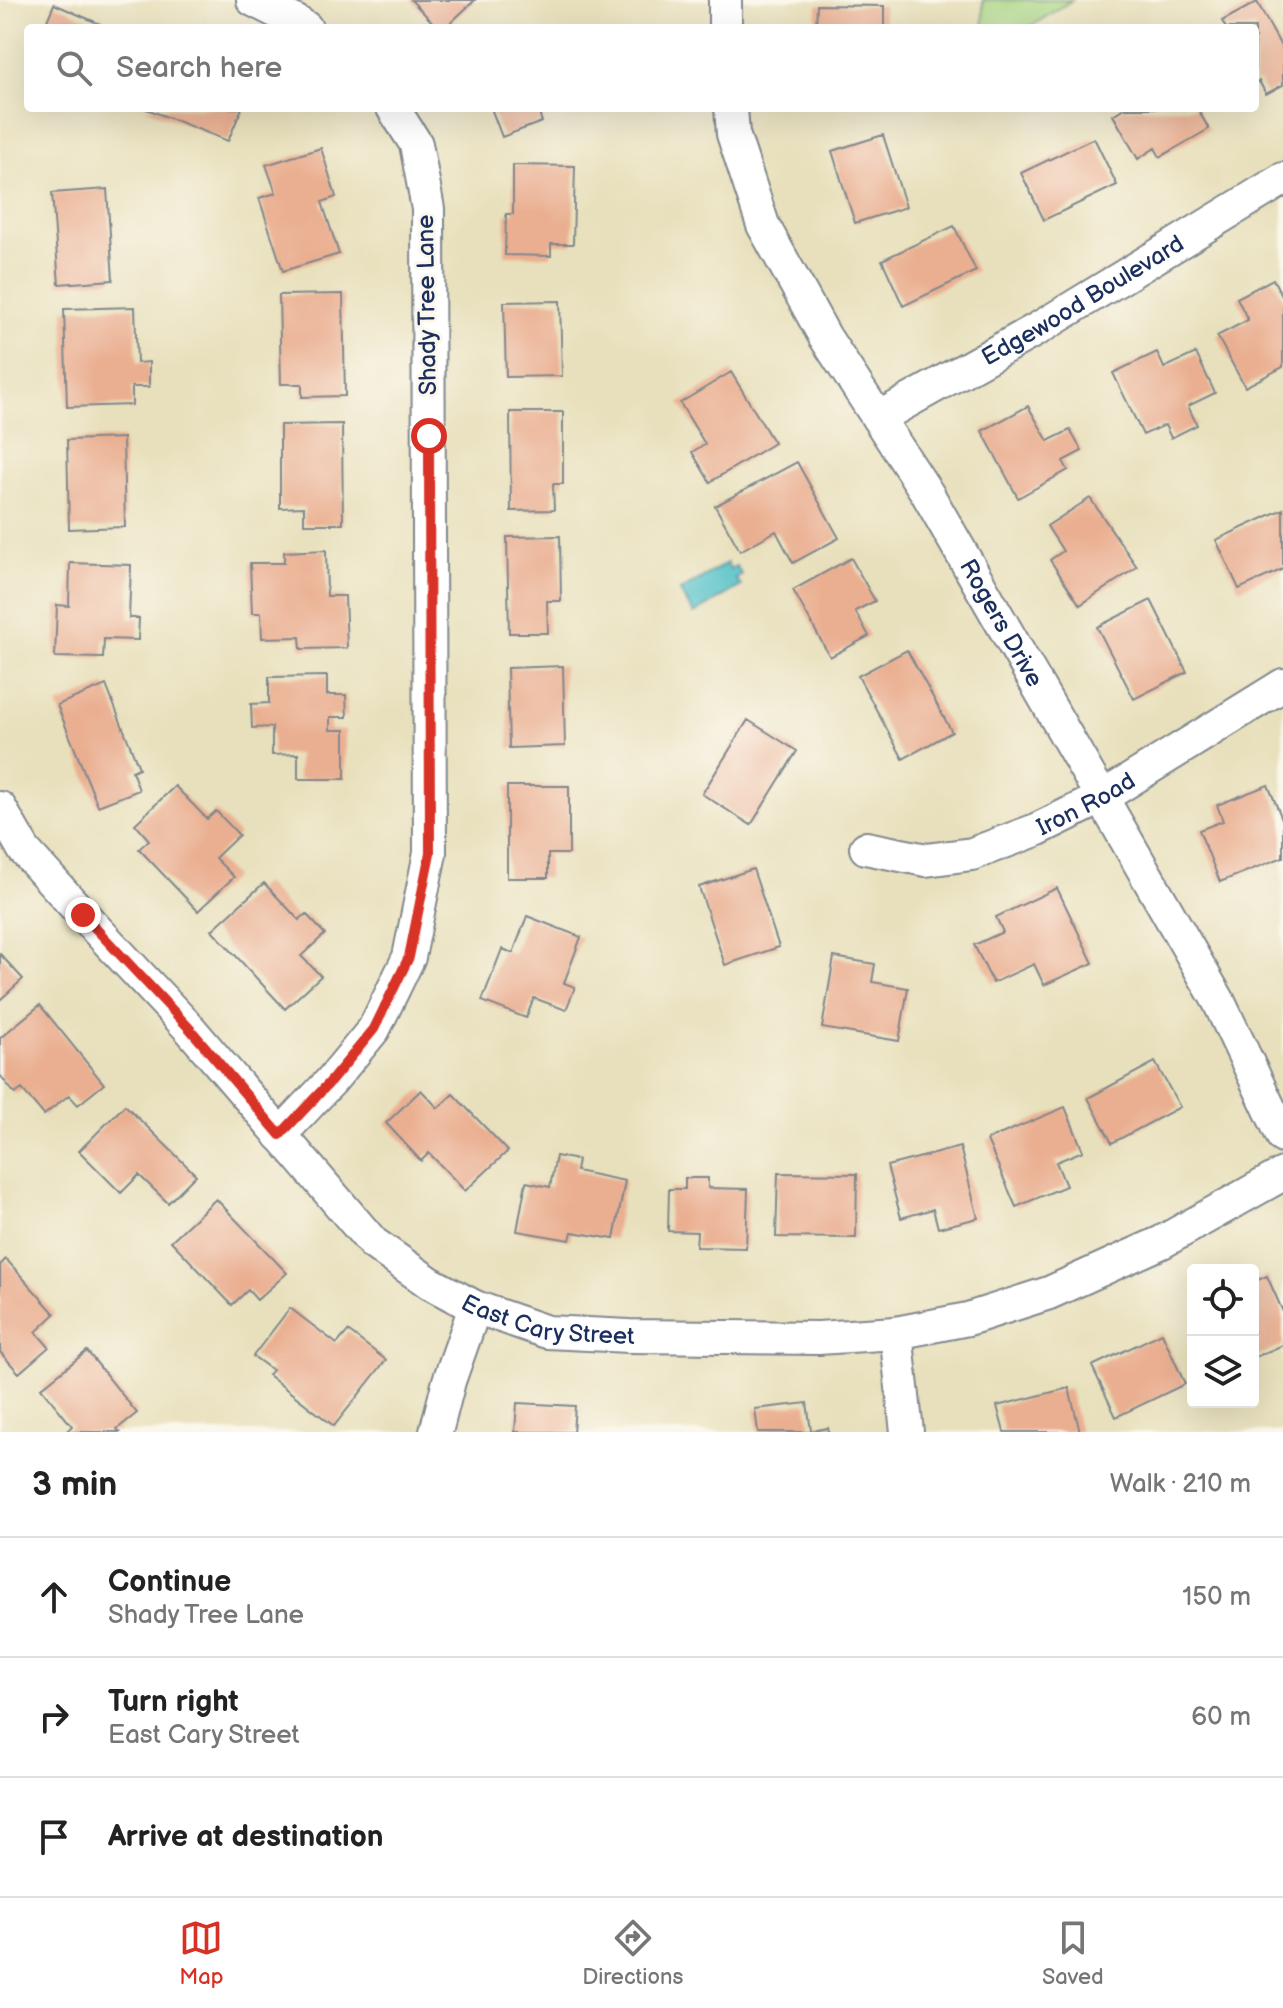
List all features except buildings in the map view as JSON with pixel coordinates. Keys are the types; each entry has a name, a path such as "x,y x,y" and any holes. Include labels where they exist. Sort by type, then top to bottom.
{"street":[{"path":"253,0 300,24"},
{"path":"725,0 725,24"},
{"name":"Shady Tree Lane","path":"280,1135 374,1029 409,957 430,853 428,209 416,144 396,112"},
{"name":"Rogers Drive","path":"731,112 733,134 763,225 825,337 927,493 1218,1000 1283,1137"},
{"name":"Edgewood Boulevard","path":"878,418 1039,328 1283,179"},
{"name":"Iron Road","path":"866,848 926,860 972,854 1036,830 1101,798 1283,685"},
{"name":"East Cary Street","path":"0,808 24,850 190,1029 373,1243 430,1283 475,1307 547,1332 818,1338 896,1333 968,1319 1049,1293 1162,1242 1283,1174"},
{"path":"436,1432 449,1381 475,1307"},
{"path":"896,1333 907,1432"}],"green space":[{"path":"983,0 1072,0 1034,24 983,24"}],"water":[{"path":"727,563 730,569 736,566 742,575 736,579 741,586 694,614 680,591"}],"route":[{"path":"83,915 190,1029 280,1135 374,1029 409,957 430,853 429,436"}]}
